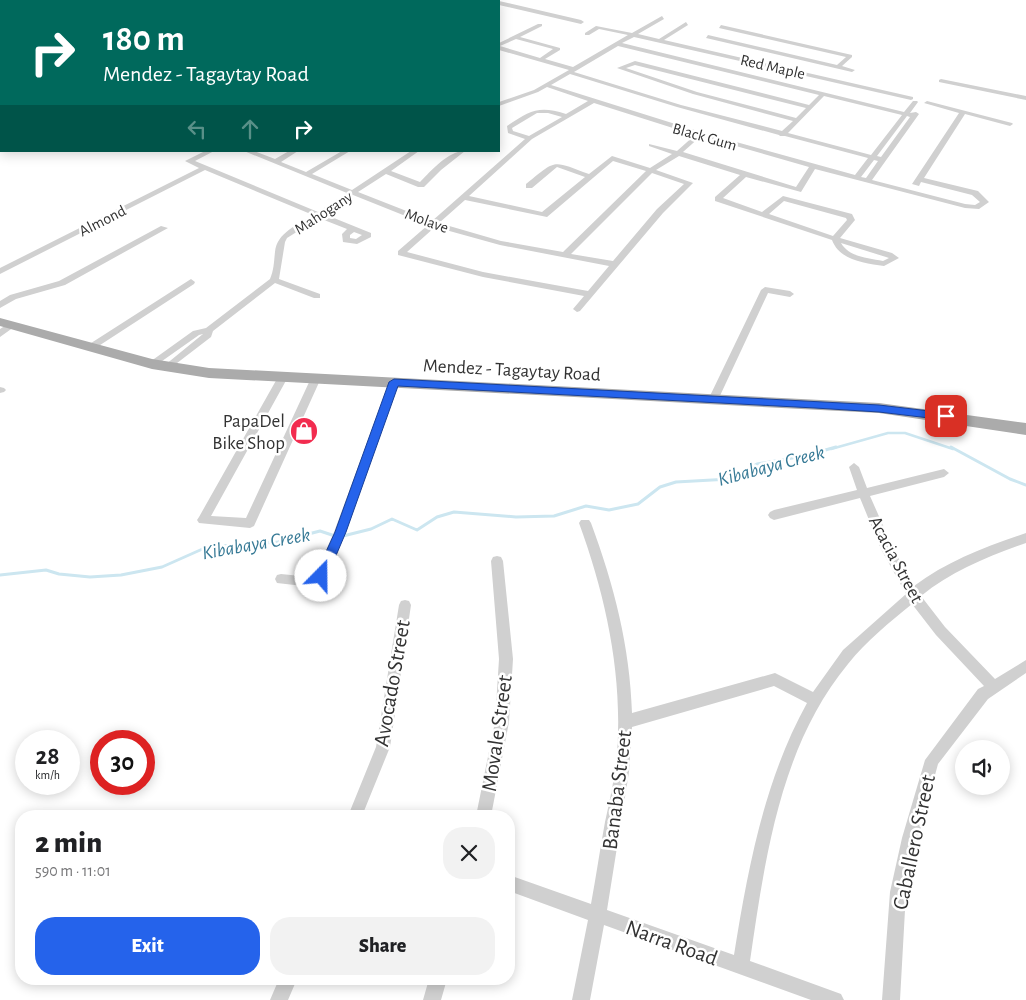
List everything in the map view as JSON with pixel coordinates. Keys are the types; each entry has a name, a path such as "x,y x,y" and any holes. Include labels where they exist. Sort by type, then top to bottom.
{"main road":[{"name":"Mendez - Tagaytay Road","path":"4,327 91,347 160,366 209,373 879,408 1026,429"}],"street":[{"path":"500,3 581,22"},
{"path":"500,104 546,86 662,18"},
{"path":"693,48 727,23"},
{"path":"661,40 686,24"},
{"path":"500,46 540,25"},
{"name":"Red Maple","path":"587,34 598,27 634,34 1010,124"},
{"path":"722,27 850,56 838,67"},
{"path":"515,37 558,49 540,60"},
{"path":"708,37 852,70"},
{"path":"618,44 914,116"},
{"path":"500,47 571,71 797,120"},
{"path":"666,71 682,60"},
{"path":"810,107 635,63 629,63 620,68 646,86 782,135 883,160"},
{"path":"941,81 1026,98"},
{"name":"Black Gum","path":"546,86 699,135 867,181 965,206 976,207 985,202 975,193 920,179"},
{"path":"782,135 823,94"},
{"path":"589,294 483,274 402,253 530,138 593,101"},
{"path":"856,178 906,114 919,102"},
{"path":"867,181 914,116 919,102"},
{"path":"530,138 510,132 509,127 538,109 549,110 566,116"},
{"path":"911,192 962,112"},
{"path":"566,254 651,170 662,161 678,153 699,135"},
{"path":"651,145 798,190 813,166"},
{"path":"209,152 189,161 353,229"},
{"name":"Molave","path":"250,152 354,191 433,224 500,243 614,264"},
{"path":"275,162 293,152"},
{"path":"307,174 345,152"},
{"name":"Mahogany","path":"274,280 280,271 280,243 284,237 414,152"},
{"path":"385,171 421,186 438,168 461,152"},
{"path":"463,197 544,215 550,213 588,176 612,158 689,183 660,211 577,309"},
{"path":"529,186 553,166 558,165 588,176"},
{"name":"Almond","path":"0,271 206,168"},
{"path":"745,174 718,200 763,215 835,239 889,255 895,258 884,264 841,252 836,245 835,239 851,220 849,216 783,198 763,215"},
{"path":"0,305 13,298 62,283 164,228"},
{"path":"160,366 175,348 196,333 209,330 274,280 317,296"},
{"path":"91,347 191,282"},
{"path":"713,400 765,290 790,294"},
{"path":"160,366 186,353 208,335 209,330"},
{"path":"175,348 186,353"},
{"path":"283,377 203,520 250,523 316,378"},
{"path":"281,579 312,582 321,576 340,532 394,382"},
{"name":"Acacia Street","path":"854,467 863,493 913,595 958,650 994,686"},
{"path":"774,515 944,473"},
{"name":"Banaba Street","path":"581,1000 598,916 624,754 625,722 622,678 614,615 602,569 585,523"},
{"path":"741,967 753,881 767,822 804,720 815,700 842,660 880,623 913,595 947,571 985,552 1026,538"},
{"name":"Movale Street","path":"484,810 502,722 506,659 497,560"},
{"name":"Avocado Street","path":"357,810 383,747 405,605"},
{"name":"Caballero Street","path":"891,1000 898,892 910,838 932,760 983,694 1026,666"},
{"path":"625,722 775,679 815,700"},
{"name":"Narra Road","path":"515,885 835,1000"},
{"path":"279,1000 285,985"},
{"path":"432,1000 436,985"}],"waterway":[{"name":"Kibabaya Creek","path":"831,449 888,433 905,433 953,449"},
{"name":"Kibabaya Creek","path":"343,536 371,529 392,519 417,530 437,517 454,512 516,517 554,516 586,506 609,510 638,504 660,487 676,482 730,479 757,464 804,456 836,447"},
{"name":"Kibabaya Creek","path":"951,447 1010,479 1026,485"},
{"name":"Kibabaya Creek","path":"0,575 46,570 59,574 90,577 121,575 162,567 207,547 278,542 320,531 335,536"}],"place":[{"name":"PapaDel Bike Shop","path":"304,431"}],"route":[{"path":"321,576 340,532 394,382 815,404 879,408 946,416"}]}
